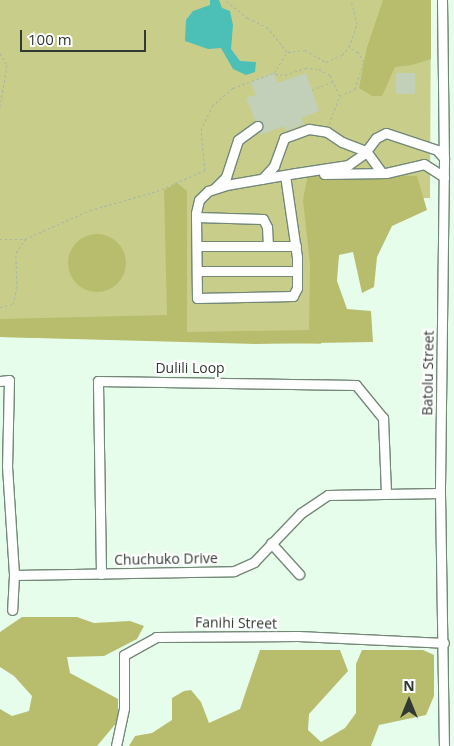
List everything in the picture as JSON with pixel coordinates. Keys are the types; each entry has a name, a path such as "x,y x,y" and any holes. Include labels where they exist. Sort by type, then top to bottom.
{"street":[{"name":"Batolu Street","path":"442,0 444,177 440,493 444,643 444,746"},
{"path":"257,126 238,140 226,177 199,200 196,217 197,298 293,296 298,288 296,246 282,175"},
{"path":"262,179 274,166 284,138 309,129 327,132 342,142 366,151 382,173"},
{"path":"215,188 348,165 366,151 380,134 391,133 410,143 437,150 444,158"},
{"path":"282,175 382,173 424,164 444,177"},
{"path":"196,217 263,219 267,227 268,246"},
{"path":"197,246 296,246"},
{"path":"197,271 298,271"},
{"path":"4,381 4,466 14,575 12,610"},
{"name":"Dulili Loop","path":"101,574 98,382 356,385 383,418 386,493"},
{"name":"Chuchuko Drive","path":"14,575 234,571 254,562 301,513 328,495 440,493"},
{"path":"271,543 299,574"},
{"name":"Fanihi Street","path":"116,746 124,708 124,655 156,637 298,636 444,643"}],"path":[{"path":"225,0 248,18 268,28 287,52"},
{"path":"287,52 305,50 326,62 342,56 349,47 356,24 351,0"},
{"path":"327,132 332,110 340,96 355,90 364,62 358,52 349,47"},
{"path":"274,74 287,52"},
{"path":"0,53 7,65 0,106"},
{"path":"0,239 25,239 90,210 156,191 205,170 201,130 212,106 233,88 274,74 285,75 305,68 320,69 330,75 340,96"},
{"path":"312,90 333,81"},
{"path":"0,307 14,304 17,288 16,253 25,239"}],"green space":[{"path":"0,0 431,0 430,198 375,199 319,262 321,344 0,337"},
{"path":"383,0 431,0 431,59 412,65 395,67 382,96 372,96 359,88 367,47"},
{"path":"308,174 417,176 427,210 392,226 377,257 374,287 362,293 353,252 339,255 337,281 347,309 371,311 373,342 256,344 0,337 0,319 167,315 164,190 177,183 187,191 187,332 309,330 310,264 303,200"},
{"path":"97,234 108,236 121,247 126,263 124,274 113,287 97,292 86,290 73,279 68,263 70,252 81,239"},
{"path":"22,617 77,617 94,623 130,621 144,626 137,639 104,656 67,657 70,673 118,699 118,721 97,746 0,746 0,709 12,716 29,711 32,696 14,676 0,667 0,632"},
{"path":"260,650 340,650 348,671 309,714 308,730 321,742 345,728 356,713 356,664 362,650 423,650 434,655 434,696 426,715 379,725 371,746 129,746 135,736 152,733 172,720 172,698 184,691 191,690 201,702 209,723 240,709"}],"water":[{"path":"210,0 219,0 222,8 230,11 233,25 231,49 240,61 256,62 255,72 246,75 233,69 221,48 208,49 185,41 186,20 193,11 210,5"}],"building":[{"path":"274,73 278,83 306,73 319,111 301,118 304,124 286,131 284,126 260,135 263,125 255,120 246,98 256,95 251,82"},
{"path":"396,73 415,73 415,94 396,94"}]}
